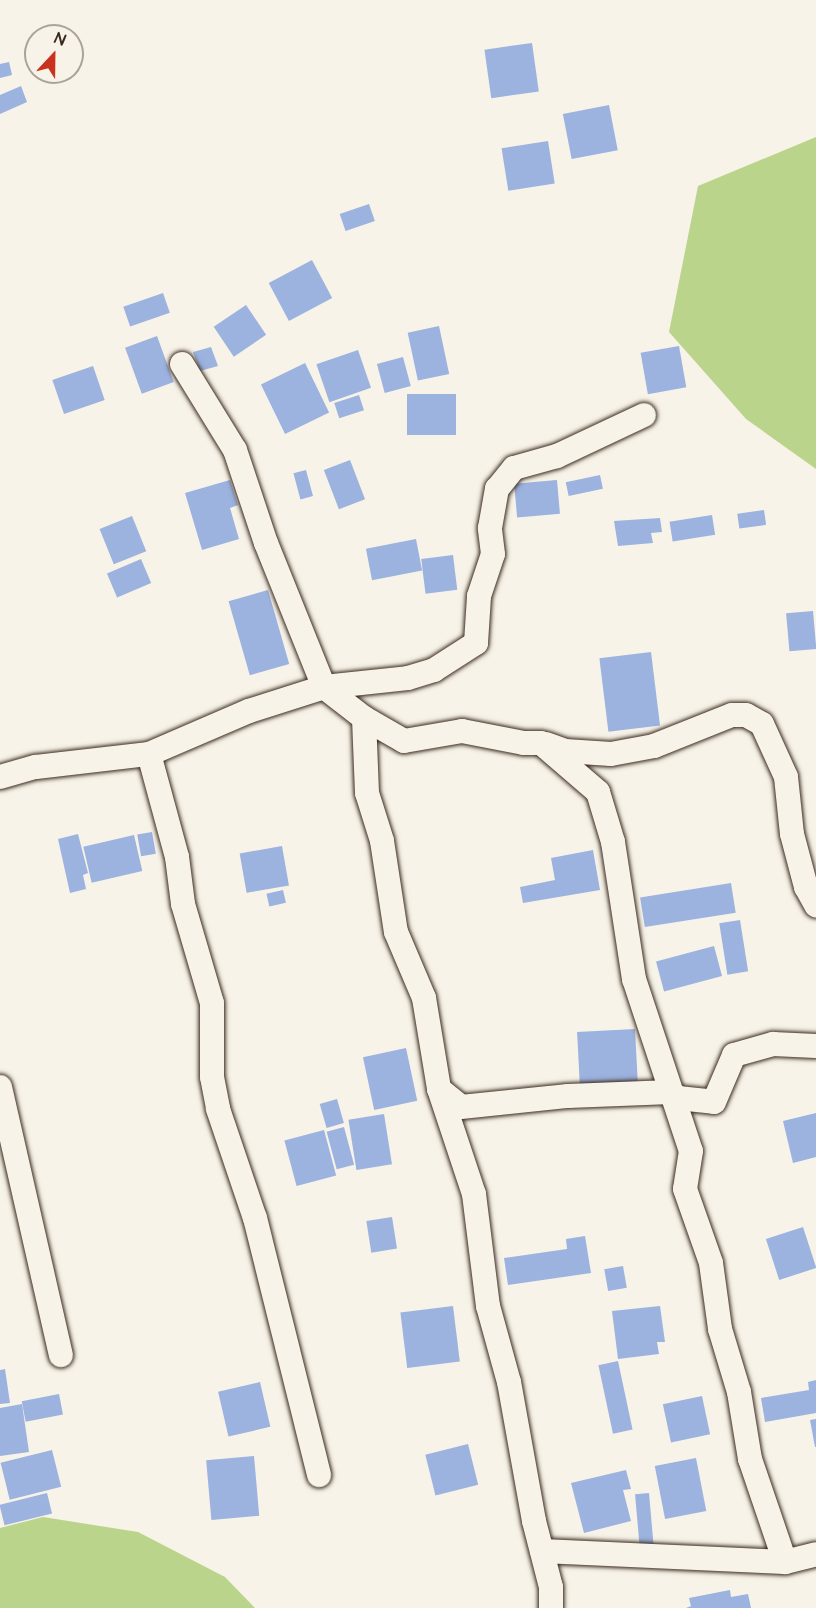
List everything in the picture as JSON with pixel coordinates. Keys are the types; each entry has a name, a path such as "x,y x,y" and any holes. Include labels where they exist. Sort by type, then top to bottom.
{"street":[{"path":"182,364 235,450 266,543 324,687 364,718 404,741 462,731 524,743 541,742 564,751 611,754 654,746 732,715 746,715 762,724 786,777 792,834 806,887 816,905"},
{"path":"0,777 36,767 149,754 249,711 324,687 408,678 434,670 476,643 479,596 493,554 490,528 497,489 514,468 556,456 644,415"},
{"path":"364,718 367,792 382,841 396,932 424,998 439,1089 474,1194 488,1306 509,1382 551,1587 551,1608"},
{"path":"541,742 598,792 613,842 634,979 691,1151 685,1189 711,1263 720,1329 739,1392 750,1459 785,1562"},
{"path":"149,754 177,857 183,904 212,1003 212,1077 218,1109 255,1218 319,1475"},
{"path":"439,1089 461,1107 568,1096 671,1092 678,1098 714,1102 734,1054 773,1044 816,1046"},
{"path":"0,1087 61,1355"},
{"path":"542,1551 785,1562 816,1554"}],"green space":[{"path":"816,137 816,469 746,419 669,332 698,186"},
{"path":"43,1517 138,1532 225,1577 255,1608 0,1608 0,1528"}],"building":[{"path":"532,43 539,92 491,98 484,50"},
{"path":"9,62 12,75 0,78 0,64"},
{"path":"21,86 27,102 0,114 0,95"},
{"path":"609,105 618,150 572,159 563,114"},
{"path":"548,141 555,183 508,191 502,148"},
{"path":"369,204 375,221 346,231 340,214"},
{"path":"312,260 332,298 289,321 269,283"},
{"path":"163,293 170,313 130,327 123,307"},
{"path":"246,305 266,335 234,357 214,327"},
{"path":"439,326 449,374 418,381 408,333"},
{"path":"157,336 174,382 142,394 125,348"},
{"path":"679,346 686,387 648,394 641,353"},
{"path":"211,347 218,366 200,371 193,352"},
{"path":"358,350 371,388 329,402 316,364"},
{"path":"403,357 411,386 385,393 377,364"},
{"path":"305,363 329,412 285,434 261,384"},
{"path":"93,366 105,400 64,414 52,380"},
{"path":"407,394 456,394 456,435 407,435"},
{"path":"359,395 364,410 339,418 334,403"},
{"path":"350,460 365,499 339,509 324,470"},
{"path":"306,470 313,496 300,499 293,473"},
{"path":"600,475 603,489 569,496 566,482"},
{"path":"230,480 238,505 230,508 239,539 202,550 185,493"},
{"path":"557,480 560,514 517,518 514,484"},
{"path":"764,510 766,525 739,529 737,514"},
{"path":"712,515 715,535 673,541 670,522"},
{"path":"132,516 146,551 114,564 100,529"},
{"path":"660,518 662,532 651,533 653,543 618,546 614,521"},
{"path":"416,539 422,570 372,580 366,549"},
{"path":"453,555 457,590 426,594 421,559"},
{"path":"141,559 151,583 117,597 107,573"},
{"path":"268,590 289,664 250,675 229,601"},
{"path":"813,611 816,649 789,651 786,613"},
{"path":"651,652 660,725 608,732 599,658"},
{"path":"152,832 156,854 141,856 137,835"},
{"path":"78,834 88,873 83,875 86,889 70,893 58,839"},
{"path":"134,835 142,871 92,883 83,847"},
{"path":"282,846 289,885 247,893 240,853"},
{"path":"593,850 600,890 523,903 520,887 555,880 551,858"},
{"path":"731,883 736,913 645,927 640,897"},
{"path":"283,890 286,903 269,906 266,894"},
{"path":"740,920 748,971 727,975 719,923"},
{"path":"714,946 722,976 664,991 656,962"},
{"path":"635,1029 638,1088 580,1091 577,1032"},
{"path":"406,1048 417,1101 374,1110 363,1057"},
{"path":"337,1099 344,1123 327,1128 320,1104"},
{"path":"816,1113 816,1157 793,1163 783,1121"},
{"path":"384,1114 392,1164 356,1170 348,1120"},
{"path":"344,1127 354,1165 337,1169 327,1132"},
{"path":"324,1130 336,1175 297,1186 284,1141"},
{"path":"392,1217 397,1249 371,1253 366,1221"},
{"path":"803,1227 816,1268 779,1280 766,1239"},
{"path":"585,1236 591,1273 508,1285 504,1258 567,1249 566,1239"},
{"path":"623,1266 627,1288 608,1291 604,1269"},
{"path":"453,1306 460,1362 407,1368 400,1312"},
{"path":"660,1306 665,1342 657,1342 659,1354 618,1359 612,1311"},
{"path":"618,1361 633,1429 613,1434 598,1365"},
{"path":"5,1369 10,1403 0,1404 0,1370"},
{"path":"816,1380 816,1413 765,1422 761,1398 809,1390 808,1382"},
{"path":"260,1382 270,1427 228,1436 218,1392"},
{"path":"59,1394 63,1415 26,1422 22,1401"},
{"path":"702,1396 710,1434 671,1442 663,1404"},
{"path":"22,1404 29,1452 0,1456 0,1408"},
{"path":"816,1419 816,1447 815,1447 810,1420"},
{"path":"468,1444 478,1485 435,1495 425,1455"},
{"path":"52,1450 61,1487 10,1500 1,1463"},
{"path":"254,1456 259,1516 211,1520 206,1460"},
{"path":"696,1458 706,1511 665,1519 655,1466"},
{"path":"626,1470 631,1489 623,1490 631,1521 584,1533 571,1483"},
{"path":"47,1493 52,1513 5,1525 0,1505"},
{"path":"649,1493 654,1546 640,1547 635,1494"},
{"path":"730,1590 731,1597 748,1594 751,1608 686,1608 691,1606 689,1598"}]}
